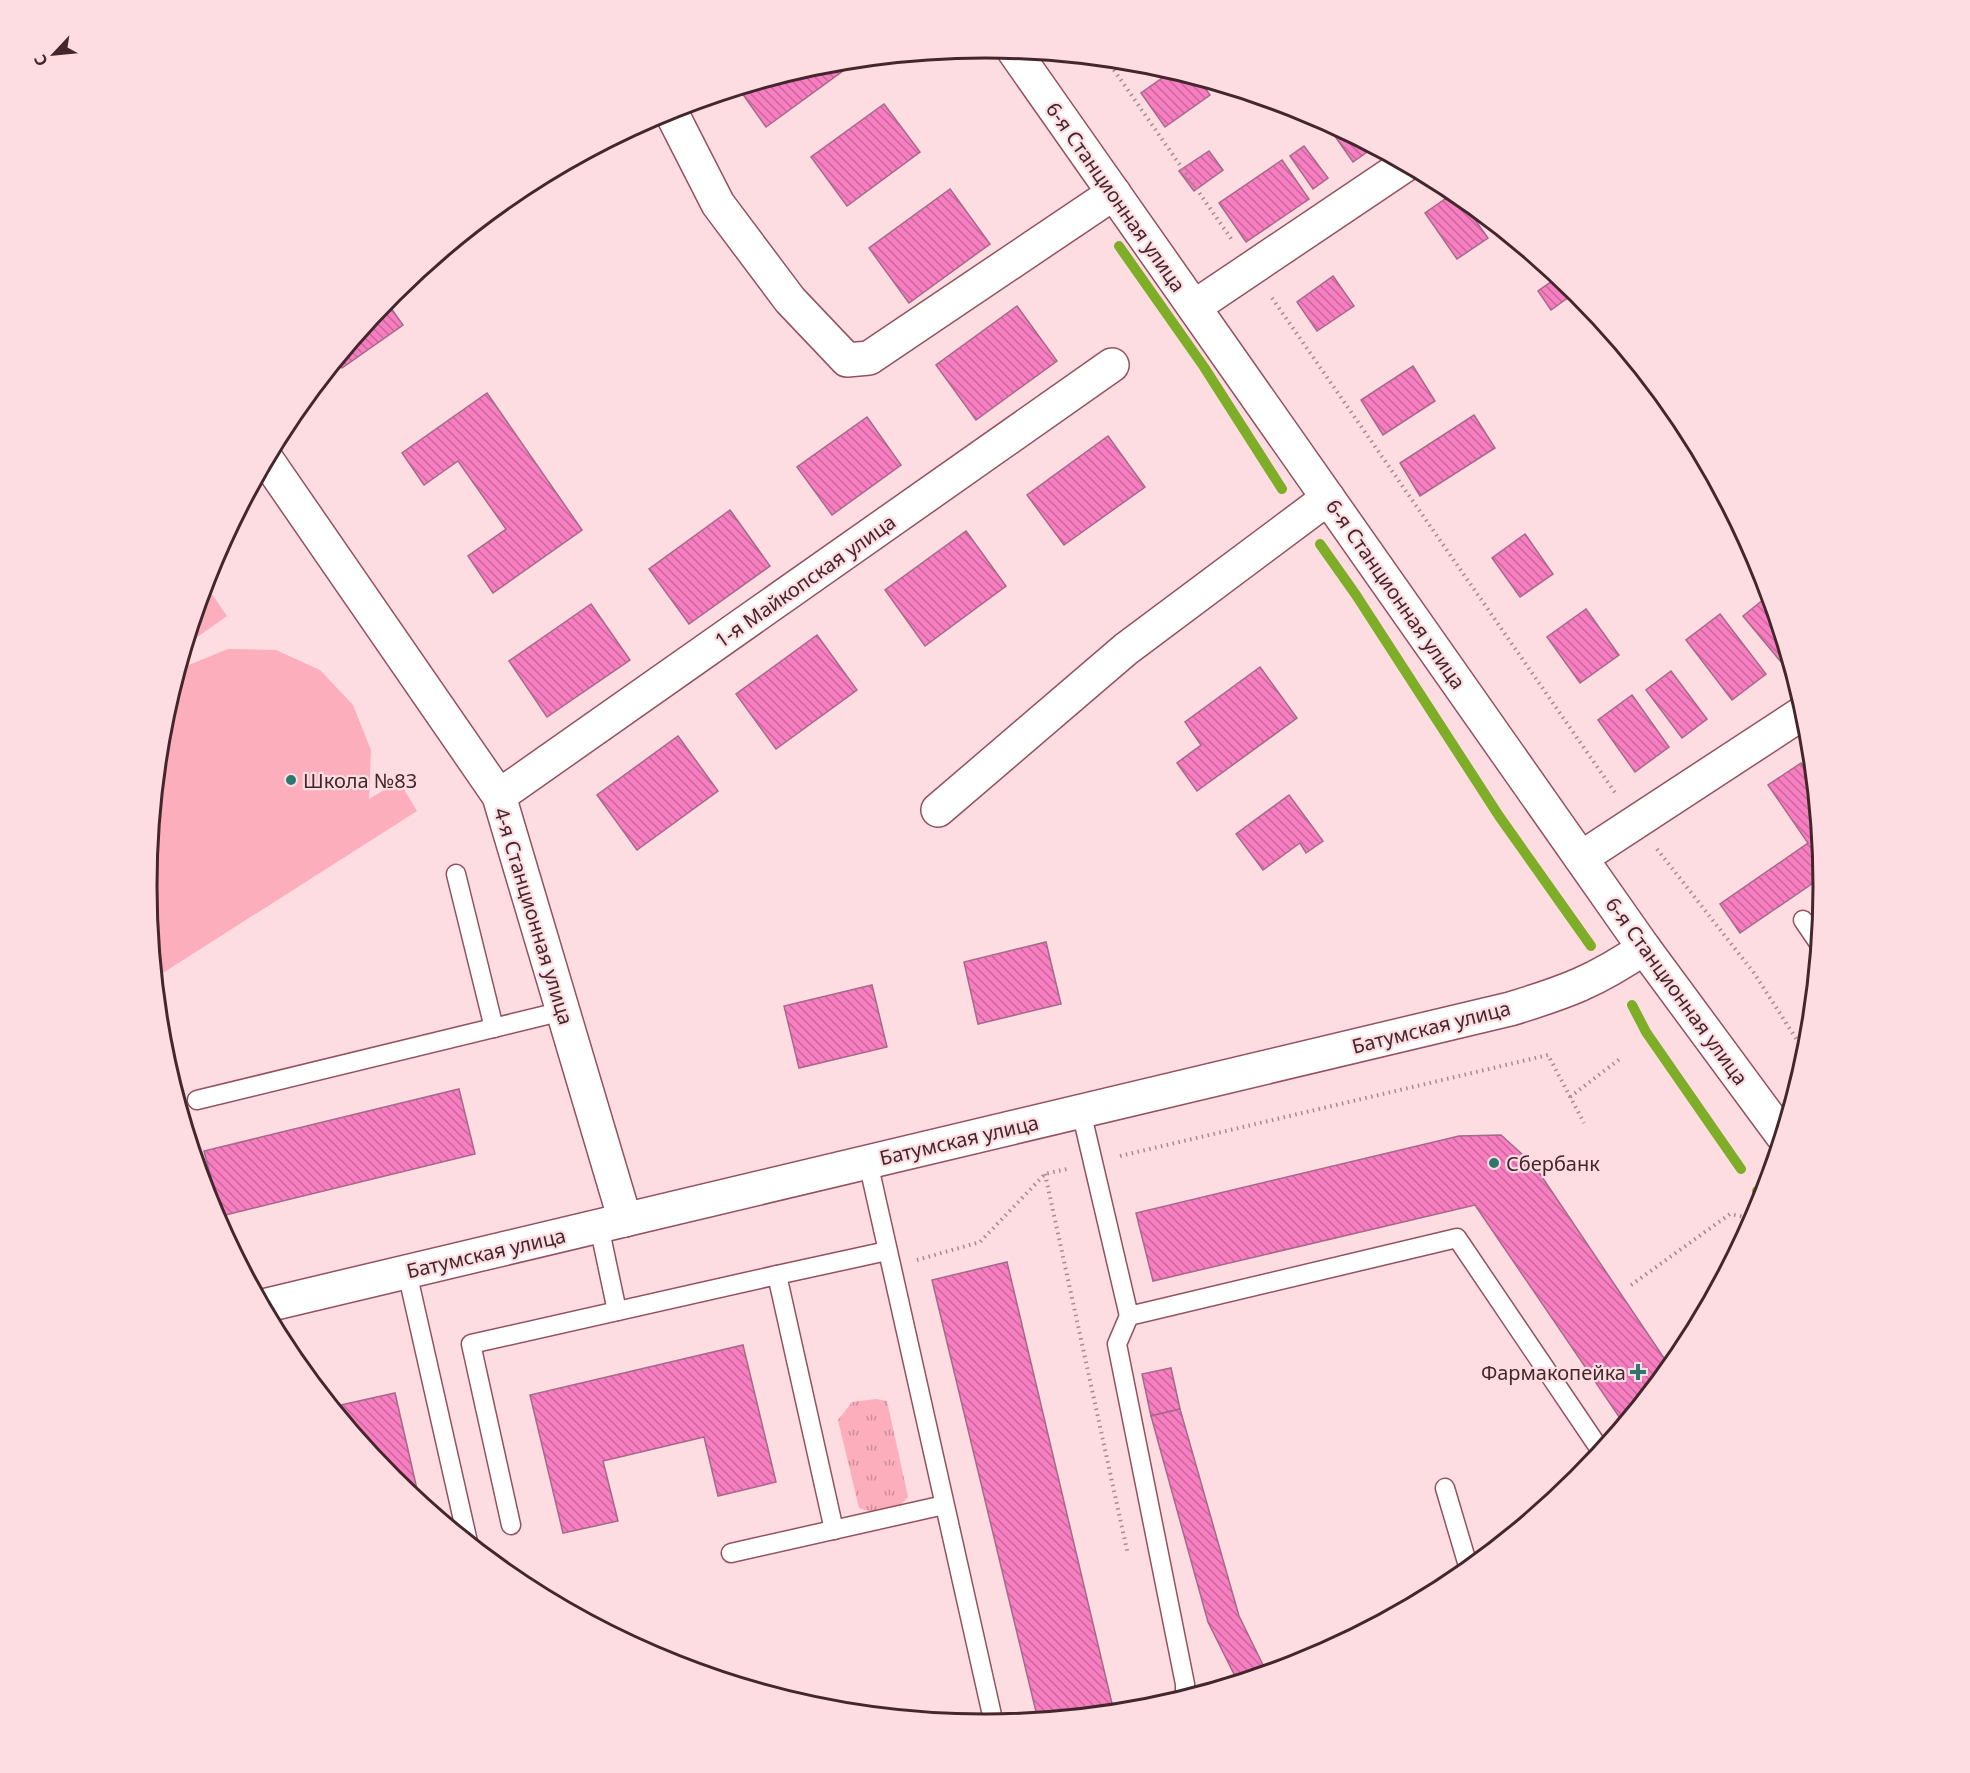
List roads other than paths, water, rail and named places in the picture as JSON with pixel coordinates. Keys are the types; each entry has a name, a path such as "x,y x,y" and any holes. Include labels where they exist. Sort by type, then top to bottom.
{"street":[{"name":"6-я Станционная улица","path":"1020,59 1644,948 1777,1128"},
{"path":"675,119 718,204 790,300 847,360 869,358 1114,193"},
{"path":"1194,307 1399,169"},
{"name":"1-я Майкопская улица","path":"499,796 1112,365"},
{"name":"4-я Станционная улица","path":"271,466 499,796 563,1011 612,1223"},
{"path":"938,810 1126,649 1328,498"},
{"path":"1581,858 1795,718"},
{"name":"Батумская улица","path":"271,1304 1510,1009 1572,990 1607,974 1644,948"}],"lane":[{"path":"456,874 494,1028"},
{"path":"1803,920 1811,932"},
{"path":"197,1100 563,1011"},
{"path":"1081,1111 1129,1316 1117,1344 1185,1690"},
{"path":"868,1162 992,1714"},
{"path":"612,1223 617,1311"},
{"path":"1129,1316 1457,1238 1596,1444"},
{"path":"511,1525 471,1344 777,1275 889,1259"},
{"path":"407,1272 465,1530"},
{"path":"777,1275 834,1530"},
{"path":"1445,1488 1466,1560"},
{"path":"731,1553 944,1505"}],"waterway":[{"path":"1119,246 1204,367 1282,489"},
{"path":"1320,544 1356,595 1499,816 1591,946"},
{"path":"1632,1005 1646,1032 1741,1169"}],"place":[{"name":"Школа №83","path":"291,780"},
{"name":"Сбербанк","path":"1494,1163"},
{"name":"Фармакопейка","path":"1638,1372"}]}
